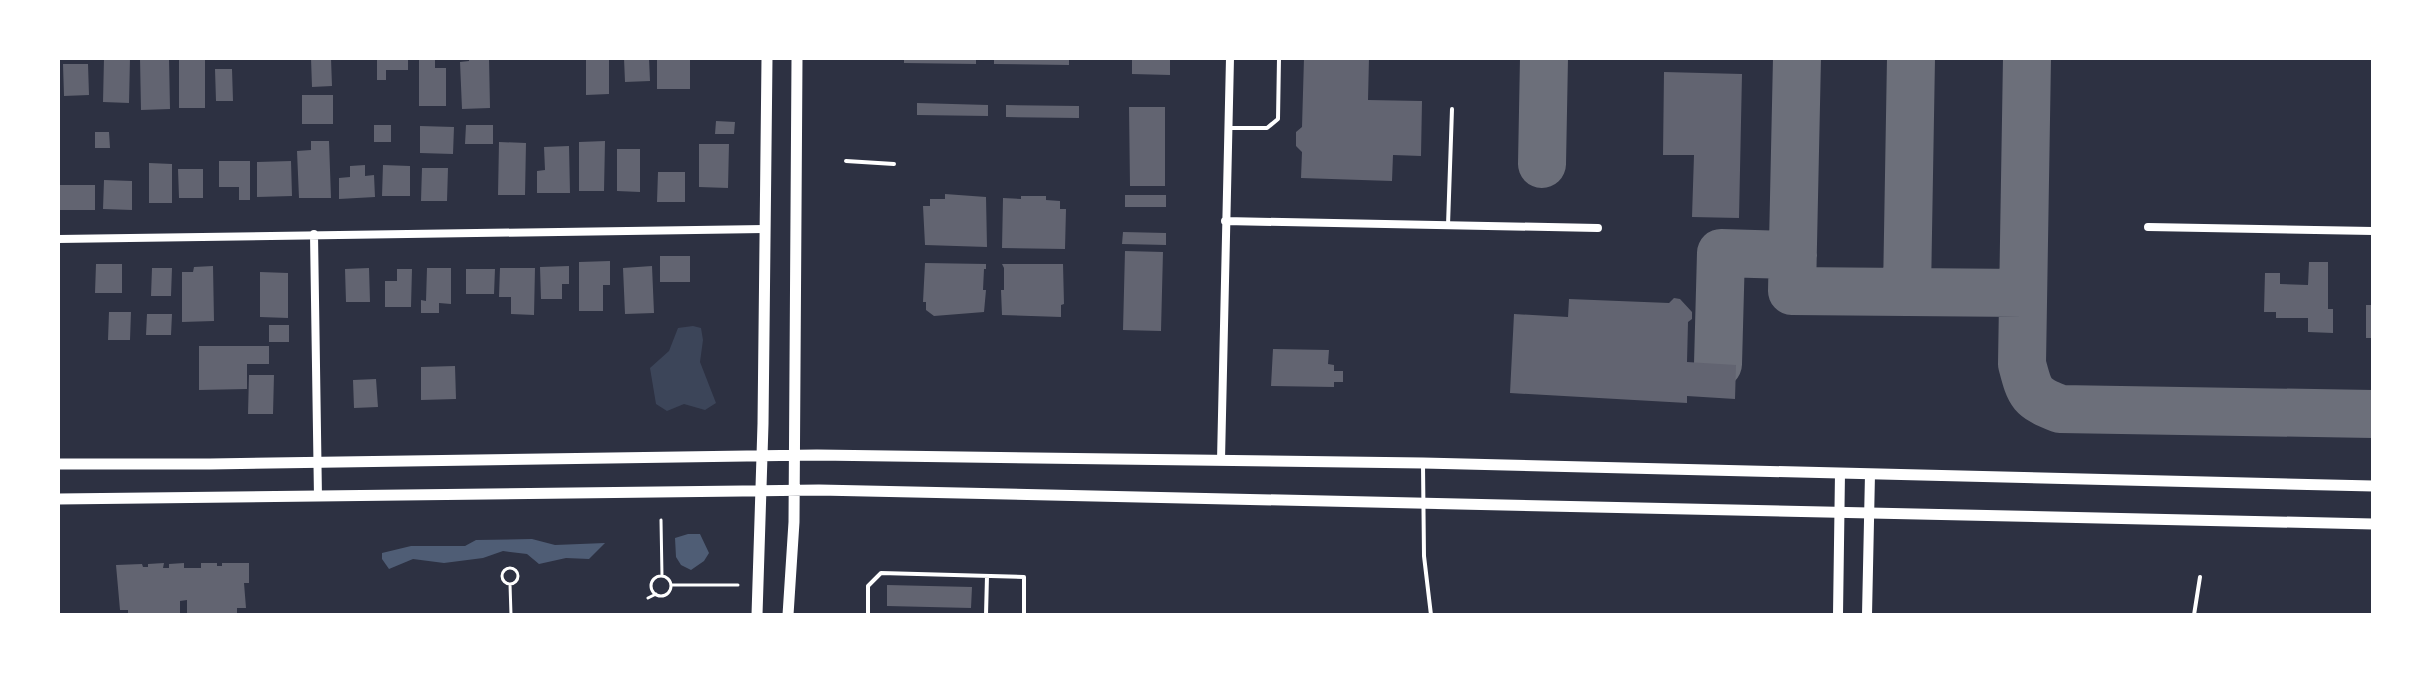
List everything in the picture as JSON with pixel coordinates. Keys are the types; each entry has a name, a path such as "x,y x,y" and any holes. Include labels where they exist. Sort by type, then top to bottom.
{"main road":[{"path":"757,615 762,491 767,58"},
{"path":"788,615 794,455 797,58"},
{"path":"58,464 794,455 1423,463 2373,486"},
{"path":"58,499 793,490 2373,524"}],"street":[{"path":"1221,460 1230,58"},
{"path":"1225,221 1598,228"},
{"path":"2148,227 2373,231"},
{"path":"58,239 766,229"},
{"path":"314,234 318,497"},
{"path":"1838,615 1840,473"},
{"path":"1867,615 1870,474"}],"lane":[{"path":"1228,128 1267,128 1278,119 1279,58"},
{"path":"1448,225 1452,109"},
{"path":"846,161 894,164"},
{"path":"1423,463 1424,556 1431,615"},
{"path":"868,615 868,586 881,573 1024,577 1024,615"},
{"path":"986,615 987,576"},
{"path":"2194,615 2200,577"}],"path":[{"path":"661,520 662,576"},
{"path":"648,598 670,591 668,579 662,576 652,583 656,594"},
{"path":"510,584 511,615"},
{"path":"671,585 738,585"}],"shaded area":[{"path":"678,328 701,328 700,362 716,403 705,410 684,404 667,411 656,404 650,368 669,351"},
{"path":"700,534 709,553 691,570 681,565 676,557 675,538"},
{"path":"532,539 555,545 605,543 589,559 566,558 539,564 527,554 503,551 483,558 444,563 413,559 389,569 382,559 382,553 411,546 465,546 476,540"}],"building":[{"path":"104,58 130,58 129,103 103,102"},
{"path":"140,58 169,58 170,109 141,110"},
{"path":"179,58 205,58 205,108 179,108"},
{"path":"311,58 331,58 332,86 312,87"},
{"path":"377,58 408,58 408,70 386,70 386,80 377,80"},
{"path":"419,58 435,58 435,68 446,68 446,106 419,106"},
{"path":"469,58 489,58 490,108 462,109 460,62 469,61"},
{"path":"586,58 609,58 609,94 586,95"},
{"path":"624,58 649,58 650,81 625,82"},
{"path":"657,58 690,58 690,89 657,89"},
{"path":"904,58 976,58 976,64 904,63"},
{"path":"994,58 1069,58 1069,65 994,64"},
{"path":"1132,58 1170,58 1170,75 1132,74"},
{"path":"1304,58 1369,58 1368,100 1422,101 1421,156 1393,155 1392,181 1301,178 1302,152 1296,146 1296,132 1302,127"},
{"path":"63,64 88,64 89,95 64,96"},
{"path":"215,69 232,69 233,101 216,101"},
{"path":"1664,72 1742,74 1739,218 1692,217 1694,155 1663,155"},
{"path":"302,95 333,95 333,124 302,124"},
{"path":"917,103 988,105 988,116 917,115"},
{"path":"1006,105 1079,106 1079,118 1006,117"},
{"path":"1129,107 1165,107 1165,186 1130,186"},
{"path":"716,121 735,122 734,134 715,134"},
{"path":"374,125 391,125 391,142 374,142"},
{"path":"466,125 493,125 493,144 465,144"},
{"path":"420,126 454,127 453,154 420,153"},
{"path":"95,132 109,132 110,148 95,148"},
{"path":"311,141 329,141 331,198 299,198 297,151 311,150"},
{"path":"605,141 604,191 579,191 579,142"},
{"path":"499,142 526,143 525,195 498,195"},
{"path":"699,144 729,144 728,188 699,187"},
{"path":"569,146 570,193 537,193 537,171 545,170 544,147"},
{"path":"617,149 640,149 640,192 617,191"},
{"path":"219,161 250,161 250,200 239,200 239,187 219,187"},
{"path":"291,161 292,196 257,197 257,162"},
{"path":"149,163 172,164 172,203 149,203"},
{"path":"365,165 365,176 374,175 375,197 339,199 339,178 350,177 350,166"},
{"path":"383,165 410,166 410,196 382,196"},
{"path":"422,168 448,168 447,201 421,201"},
{"path":"178,169 203,169 203,198 179,198"},
{"path":"658,172 685,172 685,202 657,202"},
{"path":"104,180 132,181 132,210 103,209"},
{"path":"59,185 95,185 95,210 59,210"},
{"path":"945,194 986,197 987,247 925,245 923,206 930,206 930,199 945,199"},
{"path":"1125,195 1166,195 1166,207 1125,207"},
{"path":"1021,196 1046,196 1046,200 1060,201 1060,209 1066,209 1065,249 1002,248 1003,198 1021,199"},
{"path":"1123,232 1166,233 1166,245 1122,244"},
{"path":"1125,251 1163,252 1161,331 1123,330"},
{"path":"660,256 690,256 690,282 660,282"},
{"path":"610,261 610,285 603,285 603,311 579,311 579,262"},
{"path":"2309,262 2328,262 2328,309 2333,309 2333,333 2308,332 2308,318 2276,318 2276,312 2264,312 2265,273 2280,273 2280,284 2308,285"},
{"path":"925,263 986,264 984,312 934,316 926,310 926,302 923,302"},
{"path":"96,264 122,264 122,293 95,293"},
{"path":"1002,264 1063,264 1064,304 1061,305 1061,317 1002,315"},
{"path":"213,266 214,321 182,322 182,272 193,272 194,267"},
{"path":"569,266 569,284 562,284 562,299 541,299 540,267"},
{"path":"652,266 654,313 625,314 623,268"},
{"path":"152,268 172,268 171,296 151,296"},
{"path":"369,268 370,302 346,302 345,269"},
{"path":"427,268 451,268 451,304 439,303 439,313 421,313 421,300 426,301"},
{"path":"500,268 535,268 534,315 511,314 511,297 499,297"},
{"path":"397,269 412,269 411,307 385,307 385,281 397,281"},
{"path":"466,269 495,269 494,294 466,294"},
{"path":"260,272 288,273 288,318 260,317"},
{"path":"1674,298 1680,299 1692,312 1692,319 1688,322 1687,362 1736,365 1735,399 1687,396 1687,403 1510,393 1514,314 1568,317 1569,299 1669,303"},
{"path":"2366,305 2373,305 2373,338 2366,338"},
{"path":"109,312 131,312 130,340 108,340"},
{"path":"147,314 172,314 171,335 146,335"},
{"path":"269,325 289,325 289,342 269,342"},
{"path":"199,346 269,346 269,364 247,364 247,389 199,390"},
{"path":"1273,349 1329,350 1328,364 1334,365 1334,371 1343,371 1343,382 1334,382 1334,387 1271,386"},
{"path":"455,366 456,399 421,400 421,367"},
{"path":"249,375 274,375 273,414 248,414"},
{"path":"376,379 378,407 354,408 353,380"},
{"path":"164,563 163,568 169,568 169,564 184,563 184,568 201,568 201,563 222,566 222,563 249,563 249,583 244,583 246,608 237,608 237,615 187,615 187,600 180,601 180,615 128,615 128,610 120,610 116,565 142,564 148,567 148,564"},
{"path":"887,585 972,587 971,608 887,606"}],"taxiway":[{"path":"1542,164 1544,58"},
{"path":"1797,58 1792,291 2023,293"},
{"path":"1907,292 1911,58"},
{"path":"2027,58 2022,364 2033,393 2060,409 2373,414"},
{"path":"1718,364 1721,253 1793,255"}]}
